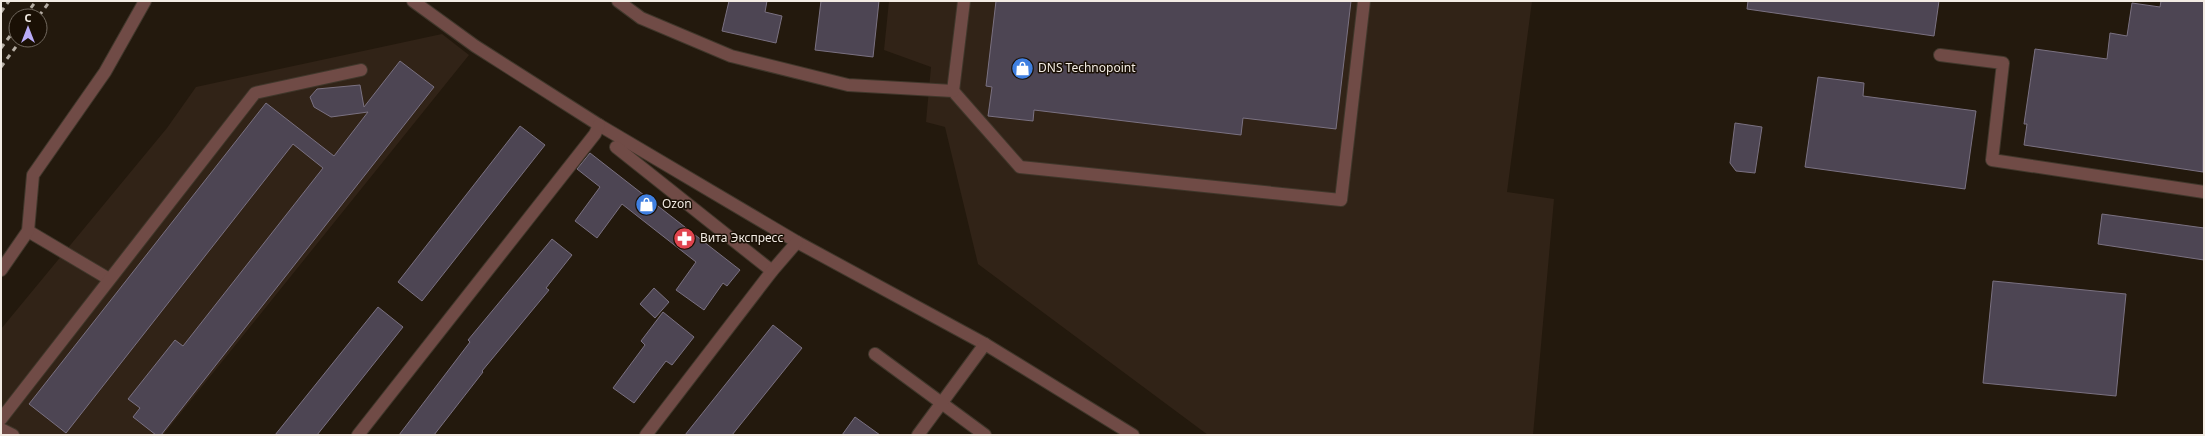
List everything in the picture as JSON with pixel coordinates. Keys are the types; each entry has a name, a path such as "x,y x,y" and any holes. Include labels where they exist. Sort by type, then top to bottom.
{"street":[{"path":"1,270 28,231 33,175 105,72 145,1"},
{"path":"413,1 472,50 797,242 985,344 1133,435"},
{"path":"618,1 641,18 731,56 848,84 953,91 1020,167 1340,200 1364,1"},
{"path":"953,91 964,1"},
{"path":"1940,54 2003,63 1992,160 2204,192"},
{"path":"1,419 255,93 361,70"},
{"path":"358,435 591,140 599,125"},
{"path":"616,147 772,271"},
{"path":"28,231 109,279"},
{"path":"646,435 772,271 797,242"},
{"path":"918,435 985,344"},
{"path":"875,354 986,435"},
{"path":"1,429 13,435"}],"shaded area":[{"path":"889,1 1532,1 1507,192 1554,199 1533,435 1208,435 978,264 945,127 926,122 931,67 884,50"},
{"path":"442,34 469,55 163,435 1,435 1,329 167,128 196,87"}],"building":[{"path":"729,1 767,1 765,12 782,16 776,43 722,31"},
{"path":"821,1 879,1 873,57 815,50"},
{"path":"996,1 1351,1 1336,129 1243,118 1241,135 1034,110 1033,121 988,116 992,87 986,86"},
{"path":"1748,1 1939,1 1934,36 1747,9"},
{"path":"2161,1 2204,1 2203,172 2024,145 2027,124 2024,124 2035,49 2107,59 2110,33 2127,36 2132,3 2160,7"},
{"path":"400,61 434,87 161,435 156,435 133,417 140,408 128,399 175,340 183,346 323,168 293,144 66,433 29,404 266,103 334,156 368,112 331,117 314,107 310,97 317,89 360,85 364,107"},
{"path":"1818,77 1864,83 1863,96 1976,111 1965,189 1805,167"},
{"path":"1735,123 1762,127 1755,173 1736,171 1730,163"},
{"path":"520,126 545,145 422,301 398,282"},
{"path":"590,153 740,270 727,286 723,283 704,310 676,290 696,262 622,204 597,238 575,221 600,187 577,169"},
{"path":"2102,214 2204,228 2204,260 2098,244"},
{"path":"552,239 572,255 546,288 549,290 482,371 483,372 434,435 399,435 470,342 468,340"},
{"path":"1993,281 2126,294 2116,396 1983,383"},
{"path":"654,288 669,302 655,318 640,304"},
{"path":"378,307 403,327 317,435 275,435"},
{"path":"663,312 694,337 672,365 666,361 634,403 613,388 645,345 641,341"},
{"path":"773,325 802,348 732,435 685,435"},
{"path":"855,417 880,435 842,435"}],"railway":[{"path":"1,12 9,1"},
{"path":"31,8 36,1"},
{"path":"45,8 50,1"},
{"path":"1,48 8,39"},
{"path":"1,67 15,48"}],"place":[{"name":"DNS Technopoint","path":"1022,68"},
{"name":"Ozon","path":"646,204"},
{"name":"Вита Экспресс","path":"685,238"}]}
